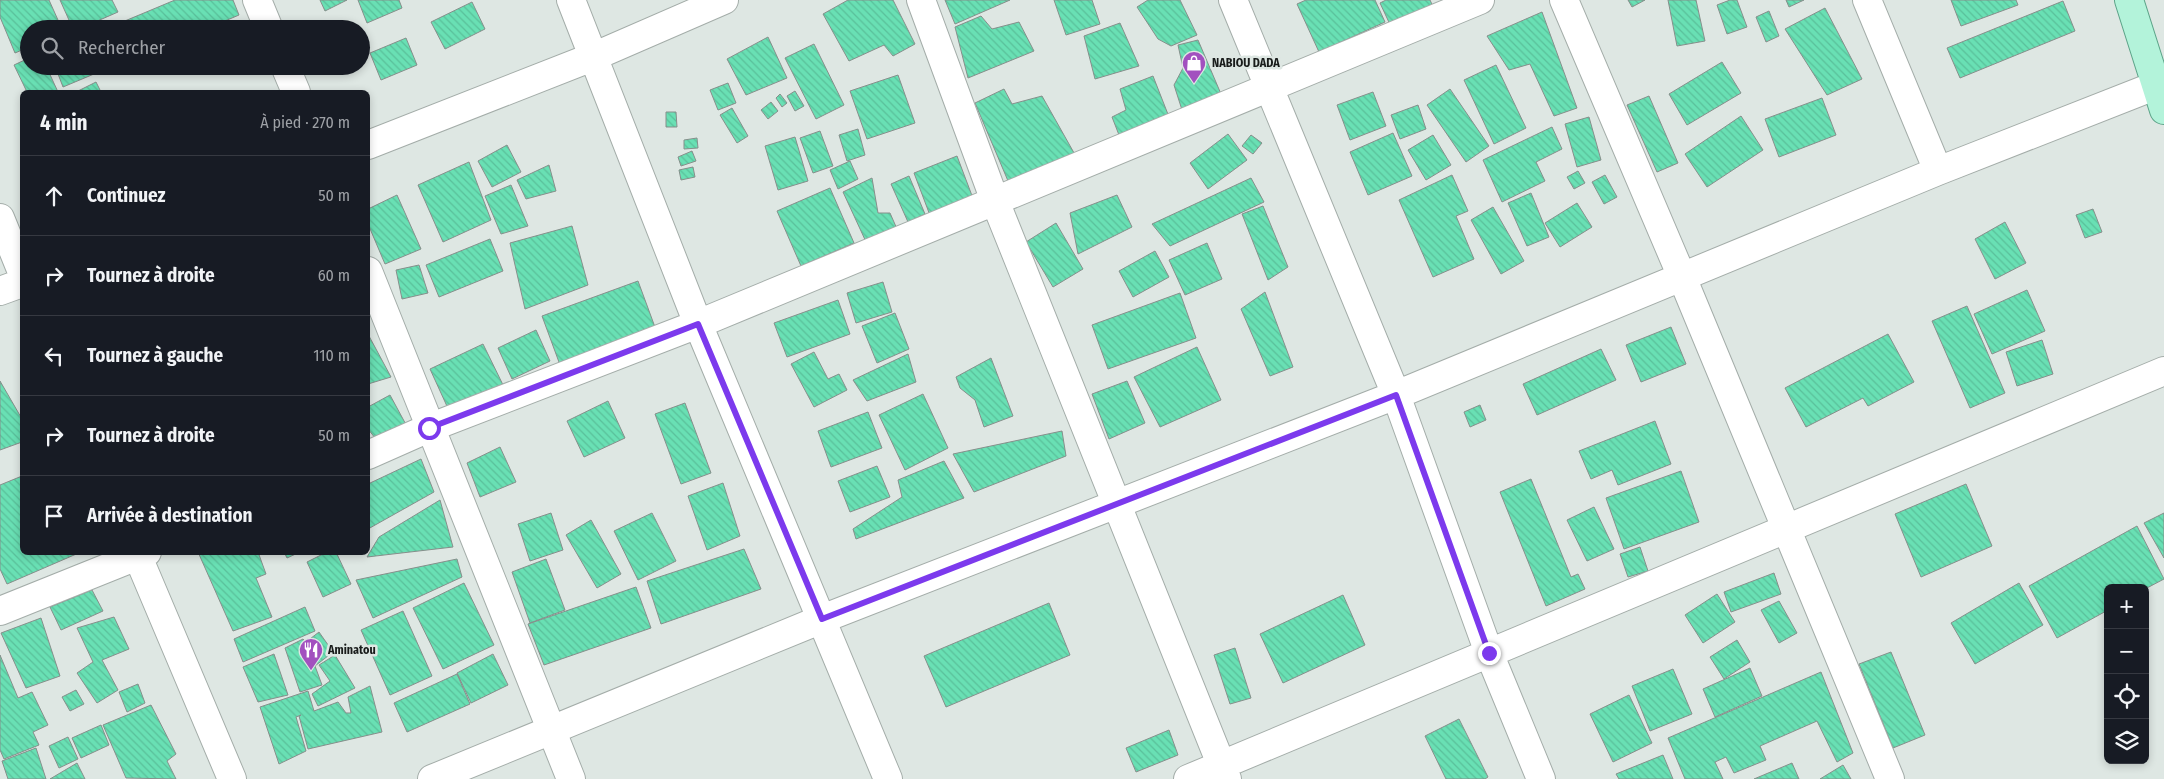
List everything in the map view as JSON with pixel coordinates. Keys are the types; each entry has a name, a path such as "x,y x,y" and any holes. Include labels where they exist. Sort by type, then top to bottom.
{"main road":[{"path":"2129,0 2160,98"}],"street":[{"path":"257,0 265,20"},
{"path":"571,0 595,56 698,324 888,779"},
{"path":"370,144 595,56 724,0"},
{"path":"921,0 995,202 1224,772"},
{"path":"1233,0 1396,395 1489,653 1540,779"},
{"path":"370,454 429,428 698,324 1480,0"},
{"path":"1564,0 1682,276 1890,779"},
{"path":"1867,0 1938,171"},
{"path":"289,75 295,90"},
{"path":"432,779 822,619 1117,502 1396,395 1938,171 2160,98"},
{"path":"0,218 20,267"},
{"path":"370,276 429,428 571,779"},
{"path":"0,291 20,283"},
{"path":"1188,779 1224,772 1489,653 2164,370"},
{"path":"0,612 138,555"},
{"path":"140,555 232,779"}],"building":[{"path":"0,0 49,0 58,20 20,20 20,51 15,53 0,17"},
{"path":"60,0 112,0 118,12 100,20 69,20"},
{"path":"175,0 233,0 239,15 227,20 127,20"},
{"path":"320,0 347,0 325,11"},
{"path":"358,0 399,0 402,8 370,22 370,20 366,20"},
{"path":"848,0 893,0 915,44 893,56 884,45 849,61 823,14"},
{"path":"945,0 1010,0 955,24"},
{"path":"1054,0 1092,0 1100,24 1066,35"},
{"path":"1148,0 1180,0 1197,35 1171,46 1158,39 1137,7"},
{"path":"1306,0 1375,0 1385,22 1319,52 1297,4"},
{"path":"1386,0 1430,0 1435,11 1393,31 1380,3"},
{"path":"1628,0 1645,0 1632,7"},
{"path":"1668,0 1696,0 1705,41 1677,46"},
{"path":"1730,0 1737,0 1747,27 1727,34 1717,5"},
{"path":"1786,0 1804,0 1789,7"},
{"path":"1951,0 2016,0 2018,5 1961,26"},
{"path":"2063,1 2075,31 1960,78 1947,48"},
{"path":"472,2 485,29 445,49 431,22"},
{"path":"1825,8 1862,79 1827,95 1785,29"},
{"path":"1769,11 1779,36 1766,42 1756,17"},
{"path":"1542,12 1577,108 1554,116 1530,64 1509,70 1487,36"},
{"path":"981,16 992,29 1019,22 1034,51 968,78 955,27"},
{"path":"1120,23 1139,66 1095,79 1084,36"},
{"path":"768,37 787,78 746,95 727,59"},
{"path":"406,38 417,65 381,80 370,53"},
{"path":"1198,40 1221,94 1183,113 1174,85 1183,68 1178,45"},
{"path":"814,44 844,105 816,119 785,58"},
{"path":"20,62 20,75 50,75 57,90 26,90 14,65"},
{"path":"1722,62 1741,93 1687,125 1669,94"},
{"path":"1496,65 1526,128 1494,144 1464,80"},
{"path":"58,75 92,75 63,87"},
{"path":"898,75 915,123 867,139 850,91"},
{"path":"1153,76 1171,122 1119,135 1112,117 1126,110 1120,89"},
{"path":"96,82 100,90 80,90"},
{"path":"728,83 736,103 718,110 710,90"},
{"path":"1004,89 1012,104 1042,96 1078,160 1011,188 975,103"},
{"path":"1450,89 1489,146 1466,162 1427,105"},
{"path":"795,91 804,106 795,111 787,96"},
{"path":"1373,92 1386,126 1350,140 1337,105"},
{"path":"780,94 787,103 782,107 776,98"},
{"path":"1649,96 1678,163 1657,172 1627,105"},
{"path":"1822,98 1836,135 1779,157 1765,119"},
{"path":"771,102 778,111 768,119 761,110"},
{"path":"1418,105 1426,129 1400,139 1391,115"},
{"path":"732,108 748,136 737,143 720,115"},
{"path":"666,112 676,112 677,127 666,127"},
{"path":"1741,116 1763,150 1707,187 1685,154"},
{"path":"1589,117 1601,160 1577,167 1565,124"},
{"path":"1552,127 1562,149 1536,162 1545,181 1502,202 1483,160"},
{"path":"858,129 865,155 847,161 839,135"},
{"path":"820,131 833,166 813,173 800,138"},
{"path":"1393,133 1412,176 1368,195 1350,152"},
{"path":"1228,134 1247,160 1208,189 1190,163"},
{"path":"1251,135 1262,143 1253,154 1242,146"},
{"path":"1433,135 1451,165 1426,180 1408,150"},
{"path":"795,137 808,181 778,190 765,146"},
{"path":"697,138 698,148 684,149 684,140"},
{"path":"507,145 521,172 492,187 478,161"},
{"path":"692,151 696,161 681,166 678,157"},
{"path":"957,156 974,201 931,218 914,173"},
{"path":"850,161 858,179 838,189 830,170"},
{"path":"469,162 491,220 443,242 418,185"},
{"path":"549,165 556,191 526,199 517,180"},
{"path":"693,167 695,177 681,180 679,170"},
{"path":"1578,171 1585,183 1574,189 1567,177"},
{"path":"1452,175 1468,211 1456,216 1474,259 1433,277 1399,200"},
{"path":"1605,175 1617,197 1604,204 1592,182"},
{"path":"909,176 925,214 908,222 891,184"},
{"path":"872,178 878,213 890,213 897,229 867,244 843,192"},
{"path":"1251,178 1264,202 1170,246 1152,224"},
{"path":"511,185 528,226 501,234 485,196"},
{"path":"830,188 854,243 801,266 777,211"},
{"path":"1531,193 1549,237 1527,246 1508,203"},
{"path":"397,195 421,249 385,264 370,229 370,208"},
{"path":"1117,195 1132,227 1078,254 1070,213"},
{"path":"1577,203 1592,227 1560,247 1545,223"},
{"path":"1263,206 1288,267 1268,280 1242,214"},
{"path":"1493,207 1524,261 1501,274 1471,220"},
{"path":"2093,209 2102,232 2085,238 2076,215"},
{"path":"2005,222 2026,263 1995,279 1975,239"},
{"path":"1056,223 1083,269 1053,287 1026,242"},
{"path":"572,226 588,285 525,309 510,243"},
{"path":"490,239 503,271 439,297 426,265"},
{"path":"1207,243 1222,279 1185,295 1169,260"},
{"path":"1155,251 1169,277 1133,297 1119,271"},
{"path":"419,265 428,293 402,299 396,270"},
{"path":"638,281 659,338 563,373 542,316"},
{"path":"883,282 892,312 856,323 847,293"},
{"path":"2027,290 2045,331 1992,354 1974,314"},
{"path":"1265,292 1293,367 1270,376 1241,309"},
{"path":"1180,293 1196,338 1108,369 1092,325"},
{"path":"838,300 850,334 787,357 774,323"},
{"path":"1967,306 2005,393 1970,408 1932,321"},
{"path":"895,313 909,349 877,363 862,326"},
{"path":"1671,327 1686,364 1641,382 1626,345"},
{"path":"536,330 550,361 512,379 498,348"},
{"path":"1888,334 1914,382 1868,406 1863,398 1806,427 1785,388"},
{"path":"370,338 391,377 370,383"},
{"path":"2042,340 2053,374 2017,386 2006,352"},
{"path":"483,344 505,389 451,415 430,369"},
{"path":"1197,347 1221,400 1160,427 1134,377"},
{"path":"1601,349 1616,380 1537,415 1523,384"},
{"path":"814,352 828,379 839,374 847,390 814,407 791,364"},
{"path":"908,354 916,382 867,401 853,380"},
{"path":"991,358 1013,416 984,427 975,400 960,388 956,377"},
{"path":"0,381 20,416 20,443 0,450"},
{"path":"1127,381 1145,423 1109,439 1092,394"},
{"path":"923,394 948,448 905,470 879,415"},
{"path":"390,395 410,432 379,443 370,432 370,406"},
{"path":"608,401 625,438 584,457 567,421"},
{"path":"685,403 711,473 681,484 655,414"},
{"path":"1480,405 1486,420 1470,427 1464,412"},
{"path":"868,412 882,448 831,467 818,431"},
{"path":"1655,421 1671,464 1618,485 1612,470 1591,479 1579,451"},
{"path":"1062,431 1066,456 974,492 953,454"},
{"path":"500,447 516,482 480,497 467,463"},
{"path":"421,459 434,492 370,528 370,483"},
{"path":"944,461 964,498 856,539 853,529 902,497 898,480"},
{"path":"877,466 890,497 850,512 838,481"},
{"path":"1681,471 1699,522 1624,549 1606,498"},
{"path":"20,477 20,555 74,555 7,584 0,569 0,485"},
{"path":"1531,479 1571,577 1578,574 1585,589 1546,606 1500,492"},
{"path":"723,483 740,536 707,550 688,496"},
{"path":"1966,484 1992,546 1921,577 1895,514"},
{"path":"440,500 453,547 367,557 370,555 379,537"},
{"path":"1594,507 1614,549 1587,561 1567,520"},
{"path":"551,513 563,550 530,561 518,524"},
{"path":"652,513 676,561 638,580 614,531"},
{"path":"2164,513 2164,558 2144,523"},
{"path":"591,520 621,574 597,588 566,535"},
{"path":"2137,526 2164,579 2149,587 2149,584 2104,584 2104,612 2057,638 2029,586"},
{"path":"1640,547 1648,571 1628,577 1620,554"},
{"path":"744,549 761,589 661,624 647,581"},
{"path":"199,555 259,555 266,574 256,578 272,617 233,631"},
{"path":"321,555 337,555 351,584 323,597 307,562"},
{"path":"457,559 462,577 373,618 356,580"},
{"path":"546,559 565,610 530,623 512,572"},
{"path":"1774,573 1781,594 1731,612 1724,592"},
{"path":"464,583 494,645 443,669 413,608"},
{"path":"2019,583 2043,625 1975,664 1951,623"},
{"path":"636,587 651,628 544,665 528,624"},
{"path":"92,590 103,611 61,630 50,607"},
{"path":"1717,594 1735,622 1703,643 1685,615"},
{"path":"1343,595 1365,645 1283,683 1260,634"},
{"path":"1779,601 1797,633 1779,643 1761,610"},
{"path":"1049,603 1070,655 946,707 924,656"},
{"path":"305,607 315,631 243,662 234,639"},
{"path":"403,611 432,676 390,695 361,630"},
{"path":"114,617 129,649 102,660 118,690 97,703 77,673 93,662 77,628"},
{"path":"41,618 60,676 26,688 1,633"},
{"path":"319,632 333,652 315,666 322,685 300,692 285,648 303,639 306,642"},
{"path":"1737,640 1750,662 1724,679 1710,657"},
{"path":"1235,648 1251,698 1230,704 1214,655"},
{"path":"1891,652 1925,735 1893,748 1859,664"},
{"path":"274,654 288,695 258,702 243,667"},
{"path":"493,654 508,685 471,703 457,673"},
{"path":"0,655 18,698 32,692 48,725 33,732 39,745 4,759 0,750"},
{"path":"335,655 355,688 318,706 312,694 330,681 319,665"},
{"path":"1750,668 1762,696 1715,717 1703,689"},
{"path":"1673,669 1692,714 1650,731 1632,686"},
{"path":"1821,672 1853,753 1837,762 1817,721 1760,746 1766,760 1734,773 1726,757 1715,762 1723,779 1685,779 1668,738"},
{"path":"457,674 470,704 407,732 394,703"},
{"path":"138,684 145,703 127,712 119,692"},
{"path":"370,686 382,732 308,749 299,716 301,715 296,717 306,751 279,764 260,707 308,691 314,711 338,702 346,713 351,713 348,697"},
{"path":"76,690 84,704 70,711 62,697"},
{"path":"1629,695 1652,743 1613,762 1590,714"},
{"path":"151,705 176,754 167,761 176,779 126,778 103,725"},
{"path":"1459,719 1488,777 1485,779 1446,779 1425,736"},
{"path":"101,725 109,745 81,758 72,738"},
{"path":"1169,730 1178,755 1136,772 1126,748"},
{"path":"68,737 78,759 59,768 49,746"},
{"path":"36,748 46,779 8,779 2,761"},
{"path":"1663,755 1673,779 1619,779 1616,774"},
{"path":"77,763 85,779 50,779"},
{"path":"1792,763 1799,779 1754,779"},
{"path":"1843,765 1851,779 1820,779"}],"place":[{"name":"NABIOU DADA","path":"1194,84"},
{"name":"Aminatou","path":"311,671"}],"route":[{"path":"429,428 698,324 822,619 1117,502 1396,395 1489,653"}]}
